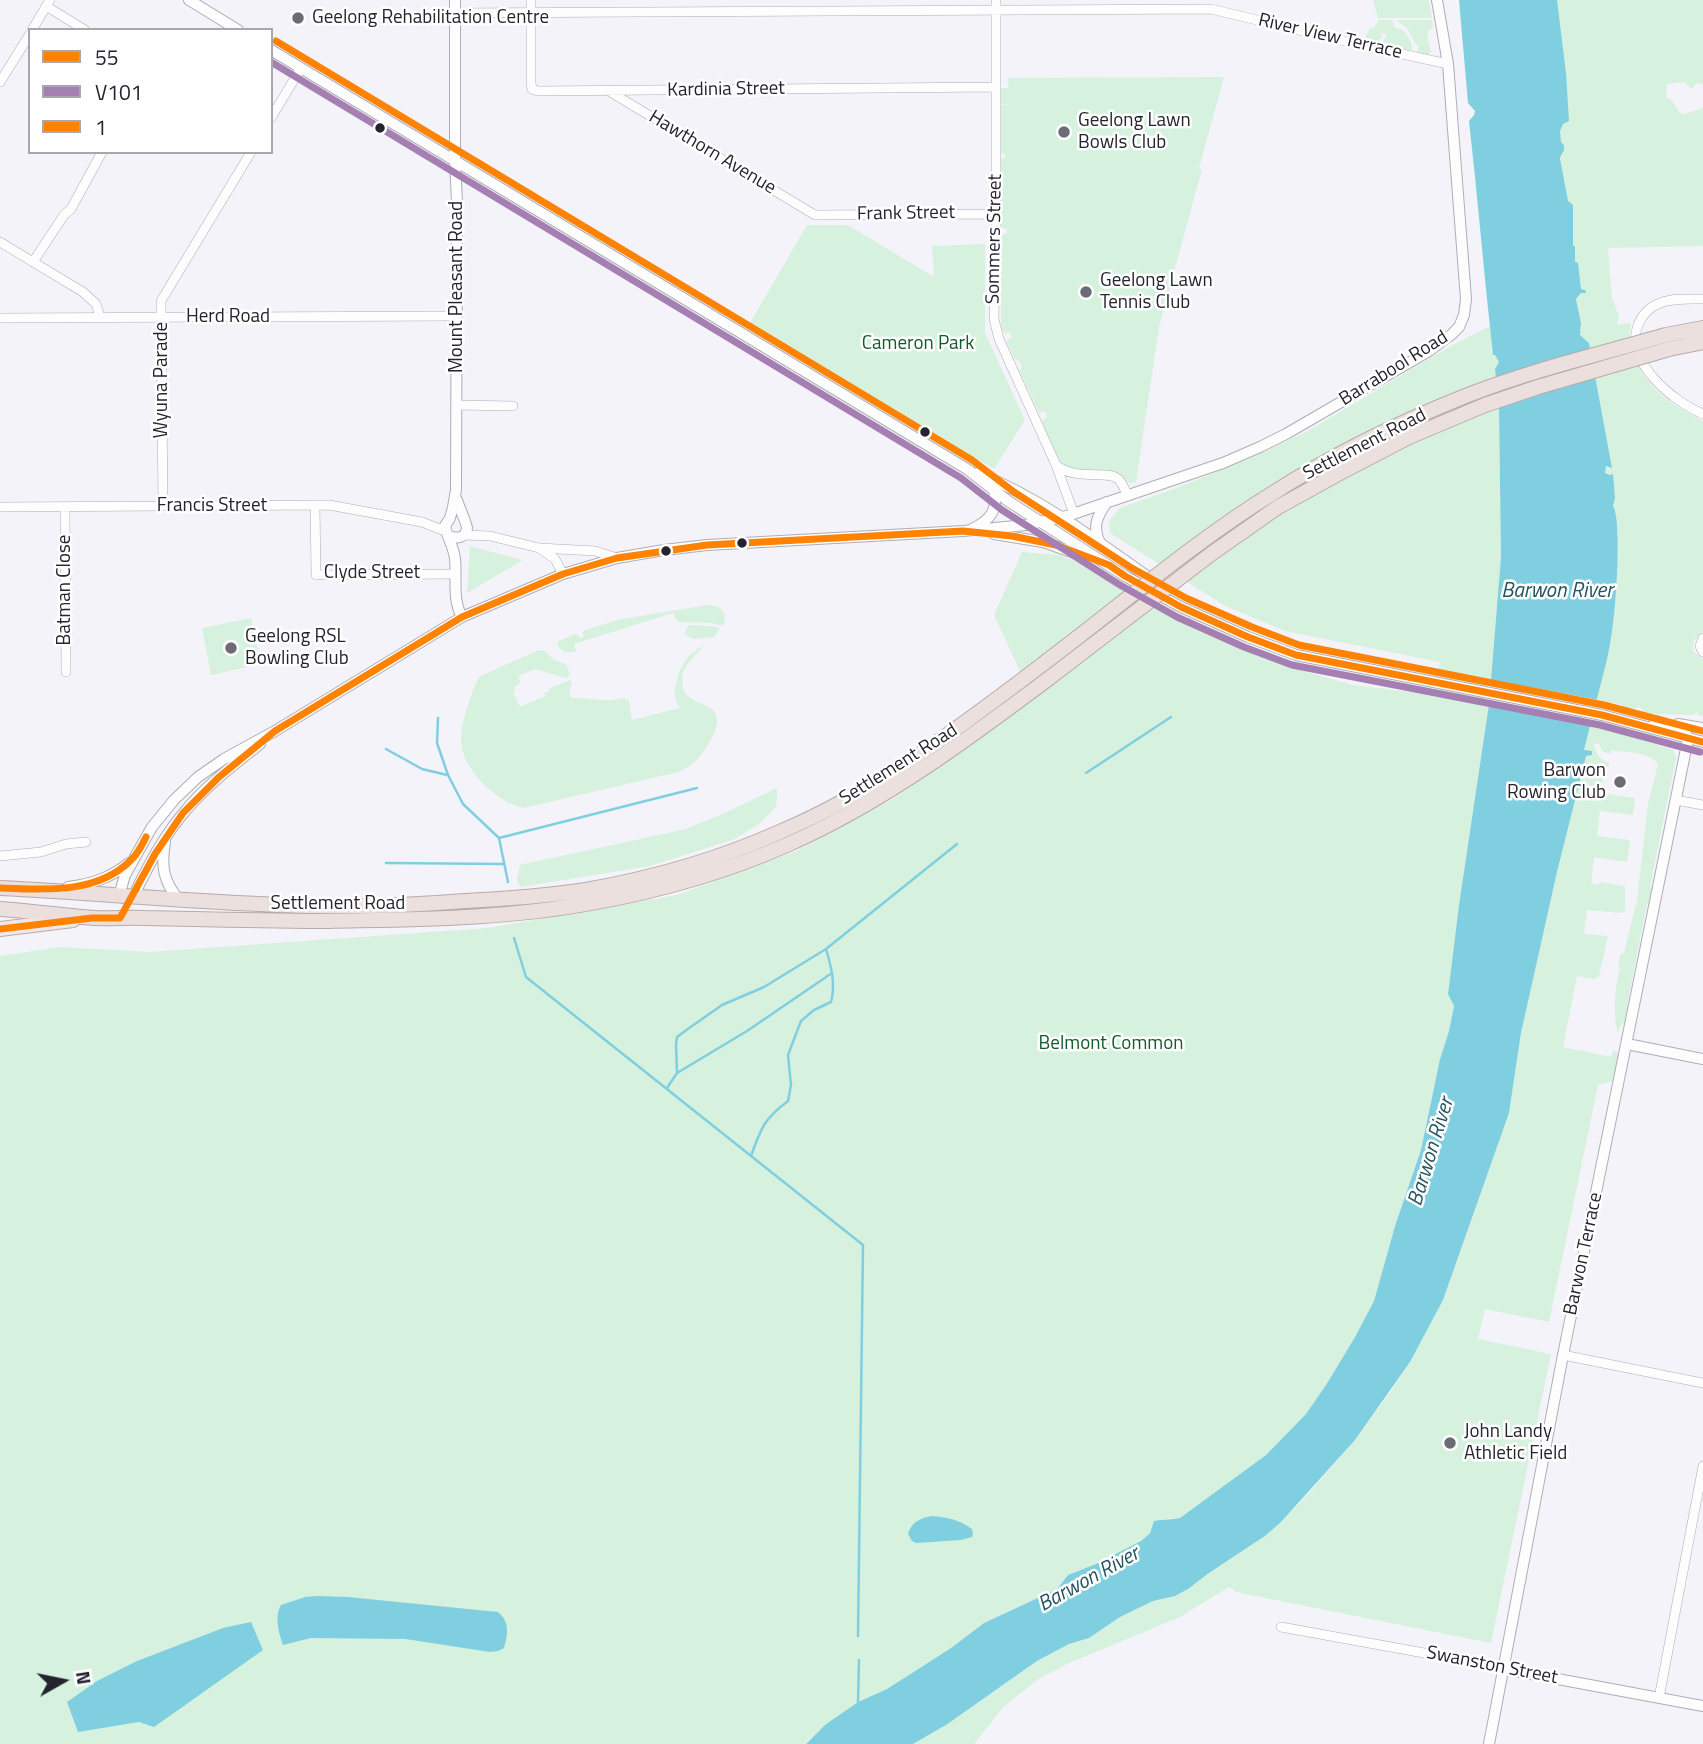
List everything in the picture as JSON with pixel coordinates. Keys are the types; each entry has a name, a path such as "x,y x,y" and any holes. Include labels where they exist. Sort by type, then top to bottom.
{"highway":[{"name":"Settlement Road","path":"0,888 325,906 436,903 585,890 656,875 707,860 783,831 878,782 1047,670 1278,508 1336,475 1409,437 1485,405 1703,328"},
{"name":"Settlement Road","path":"1667,342 1703,342"},
{"name":"Settlement Road","path":"0,909 92,918 276,921 447,918 592,903 655,889 747,861 836,822 930,766 1047,670"},
{"path":"120,918 126,896"}],"main road":[{"path":"0,929 92,918"}],"street":[{"path":"189,0 235,28"},
{"name":"Mount Pleasant Road","path":"455,561 467,531 456,490 456,0"},
{"path":"531,0 531,13"},
{"name":"Barrabool Road","path":"963,531 1042,522 1062,517 1223,463 1260,447 1429,351 1459,327 1466,299 1448,64 1437,0"},
{"path":"33,28 48,3 82,28"},
{"name":"River View Terrace","path":"455,13 996,5 1211,9 1448,64"},
{"name":"Sommers Street","path":"996,5 995,326 1074,513"},
{"name":"Kardinia Street","path":"531,13 531,83 533,89 538,91 996,88"},
{"path":"0,82 4,65 28,36"},
{"path":"273,51 967,469 994,491 1125,576 1181,607 1296,655 1602,715 1703,728"},
{"path":"273,115 301,68"},
{"name":"Hawthorn Avenue","path":"610,91 815,215"},
{"path":"33,262 64,215 71,209 101,154"},
{"name":"Wyuna Parade","path":"163,506 162,301 250,154"},
{"name":"Frank Street","path":"815,215 996,214"},
{"path":"0,242 89,296 96,304 95,317"},
{"path":"1703,299 1670,300 1656,304 1642,317 1635,334 1639,353 1655,379 1677,400 1703,414"},
{"name":"Herd Road","path":"0,318 457,316"},
{"path":"457,405 513,406"},
{"path":"1056,465 1077,475 1112,476 1121,482 1127,495"},
{"path":"967,469 992,479 1062,517 1203,616"},
{"name":"Mount Pleasant Road","path":"456,490 448,526 455,561 456,603 462,617"},
{"path":"963,531 978,526 993,513 994,491"},
{"path":"1100,543 1096,535 1096,523 1107,502"},
{"name":"Clyde Street","path":"315,505 316,575 455,574"},
{"name":"Francis Street","path":"0,507 329,505 448,526"},
{"name":"Batman Close","path":"65,507 66,673"},
{"path":"490,536 457,516 448,526 455,538 490,536 539,548 595,551 617,558"},
{"path":"126,896 122,883 160,816 192,783 224,759 462,617 563,574 617,558 707,545 963,531 1037,540 1109,565"},
{"path":"539,548 555,559 563,574"},
{"path":"1703,638 1700,647 1703,652"},
{"path":"1602,715 1703,742"},
{"path":"1655,721 1684,731 1688,739"},
{"path":"126,896 183,813 200,795 275,731"},
{"path":"1669,734 1678,744 1684,765"},
{"name":"Barwon Terrace","path":"1489,1744 1563,1355 1688,739"},
{"path":"192,783 200,795"},
{"path":"1676,800 1703,805"},
{"path":"166,836 163,853 165,877 169,888 179,900"},
{"path":"0,856 86,842"},
{"path":"41,890 94,883 118,872 133,860"},
{"path":"1627,1044 1703,1059"},
{"path":"1563,1355 1703,1382"},
{"path":"1659,1698 1703,1466"},
{"name":"Swanston Street","path":"1281,1628 1703,1706"}],"green space":[{"path":"1373,0 1429,0 1432,18 1378,18"},
{"path":"1557,0 1703,0 1703,84 1696,83 1692,89 1684,82 1667,84 1666,98 1671,99 1680,113 1703,108 1703,246 1608,248 1612,300 1619,316 1617,325 1631,323 1630,337 1644,376 1658,392 1675,405 1703,421 1703,631 1700,637 1694,640 1693,651 1703,659 1703,716 1698,715 1697,711 1694,715 1657,714 1643,712 1641,708 1622,709 1620,704 1596,700 1611,643 1618,531 1612,506 1614,503 1610,476 1605,473 1604,468 1612,467 1589,343 1580,335 1581,323 1576,299 1581,293 1570,255 1565,183 1561,164 1564,145 1560,131 1563,124"},
{"path":"1379,20 1392,20 1395,28 1408,36 1412,51 1383,46 1387,34 1380,33 1382,36 1378,43 1364,40 1370,28 1373,29"},
{"path":"1396,20 1432,20 1433,28 1427,36 1431,52 1428,55 1417,52 1419,47 1408,30"},
{"name":"Geelong Lawn Tennis Club","path":"1224,77 1199,168 1202,170 1159,327 1136,482 1130,483 1119,474 1109,471 1071,468 1064,465 1056,454 1042,421 1047,417 1045,411 1039,413 1020,371 1022,366 1007,343 1012,337 1010,332 1005,333 1002,330 1001,235 1007,233 1006,229 1001,228 1001,159 1005,158 1005,154 1001,152 1001,105 1009,104 1001,104 1001,88 1009,88 1007,78"},
{"name":"Cameron Park","path":"807,225 848,225 934,277 932,246 985,244 985,333 1025,420 994,469 750,323"},
{"name":"Belmont Common","path":"1490,326 1493,354 1500,362 1495,369 1499,410 1501,557 1489,704 1448,994 1454,1006 1421,1150 1395,1226 1374,1302 1306,1414 1266,1455 1180,1518 1164,1519 1141,1541 1096,1565 1068,1575 1057,1589 984,1623 951,1648 887,1689 858,1702 806,1744 0,1744 0,956 60,947 149,952 488,928 677,895 799,850 896,797 1033,699 994,615 1022,552 1059,555 1108,574 1224,640 1293,668 1353,685 1435,695 1440,662 1285,631 1225,606 1110,533 1109,521 1120,508 1251,458 1308,431 1449,347"},
{"path":"470,546 522,560 523,560 467,593"},
{"path":"708,605 723,611 723,626 678,622 673,613 574,644 576,651 573,652 565,652 557,645 559,641 575,634 580,638 584,637 582,632 585,630 621,619"},
{"name":"Geelong RSL Bowling Club","path":"251,618 261,664 211,675 202,628"},
{"path":"689,625 720,628 714,637 693,639 684,634"},
{"path":"704,645 687,665 682,681 684,691 690,698 713,711 717,717 716,728 709,743 693,764 678,772 524,808 503,800 492,792 482,783 467,761 462,750 461,732 470,697 480,676 539,650 545,651 554,660 566,664 570,675 566,678 535,669 518,676 521,683 514,687 513,692 520,707 545,696 544,693 549,689 570,680 572,683 569,694 572,698 623,698 629,701 632,720 680,708 675,691 681,668 689,656"},
{"path":"1590,725 1673,750 1676,758 1650,887 1653,889 1652,902 1647,904 1626,1021 1620,1026 1618,1033 1615,1009 1620,968 1618,964 1621,954 1624,953 1637,900 1648,804 1658,764 1643,755 1611,750 1611,754 1602,751 1599,744 1594,744 1599,756 1609,763 1609,767 1604,767 1601,793 1635,798 1633,815 1600,811 1597,836 1630,840 1627,862 1594,857 1591,883 1625,886 1625,911 1620,913 1587,910 1584,934 1608,936 1599,976 1594,979 1577,976 1563,1047 1611,1057 1613,1050 1618,1056 1613,1081 1598,1085 1549,1322 1485,1309 1478,1339 1551,1354 1491,1643 1236,1592 1229,1587 1180,1617 1069,1663 1040,1678 1004,1706 974,1744 913,1744 946,1725 1037,1661 1069,1644 1089,1638 1120,1617 1153,1601 1175,1596 1188,1589 1265,1536 1309,1493 1355,1440 1391,1391 1410,1362 1443,1300 1509,1113 1521,1033 1586,755 1584,751"},
{"path":"777,788 776,807 760,823 735,839 650,866 520,887 517,880 520,865 686,829"}],"water":[{"name":"Barwon River","path":"1459,0 1557,0 1569,121 1563,124 1560,131 1564,150 1560,158 1568,201 1573,205 1575,262 1578,263 1581,289 1586,293 1581,293 1576,299 1581,323 1580,335 1589,343 1612,468 1606,466 1605,473 1613,474 1618,552 1612,633 1584,750 1592,751 1592,755 1586,756 1557,872 1521,1033 1509,1113 1443,1300 1410,1362 1355,1440 1265,1536 1188,1589 1175,1596 1153,1601 1120,1617 1089,1638 1069,1644 1037,1661 946,1725 913,1744 806,1744 825,1725 858,1702 887,1689 951,1648 984,1623 1057,1589 1068,1575 1141,1541 1150,1533 1154,1521 1180,1518 1266,1455 1306,1414 1355,1337 1374,1301 1395,1226 1421,1150 1454,1006 1448,994 1489,704 1501,557 1499,410 1495,369 1499,362 1493,355 1469,121 1475,111 1468,103"},
{"path":"932,1516 963,1523 972,1529 973,1535 961,1540 912,1541 908,1534 914,1523"},
{"path":"317,1596 498,1612 506,1624 504,1648 490,1652 405,1639 311,1638 283,1645 278,1620 281,1605"},
{"path":"251,1622 263,1650 154,1727 139,1722 78,1732 67,1702 97,1681 137,1661 223,1628"}],"pier":[{"path":"1487,679 1599,700 1596,726 1485,705"}],"waterway":[{"path":"1086,773 1171,717"},
{"path":"438,718 437,743 448,775 463,804 499,838"},
{"path":"386,749 422,769 447,775"},
{"path":"508,882 499,838 697,788"},
{"path":"667,1088 677,1073 677,1037 722,1005 764,987 826,949 957,844"},
{"path":"386,863 504,864"},
{"path":"514,938 526,977 863,1245 858,1636"},
{"path":"751,1156 764,1125 788,1101 791,1085 788,1055 801,1021 814,1010 831,1002 833,982 826,949"},
{"path":"677,1073 747,1031 832,973"},
{"path":"858,1702 859,1660"}],"transit line":[{"name":"1","path":"276,41 972,460 1014,492 1130,567 1186,598 1299,645 1604,705 1703,731"},
{"name":"V101","path":"273,63 961,478 1002,510 1120,585 1177,617 1292,665 1600,725 1700,752"},
{"name":"55","path":"0,929 92,918 120,918 155,854 183,813 219,777 275,731 462,617 563,574 617,558 707,545 963,531 1012,536 1056,545 1109,565 1181,607 1296,655 1602,715 1703,742"},
{"name":"55","path":"0,888 70,888 103,879 133,858 146,837"}],"place":[{"name":"Geelong Rehabilitation Centre","path":"298,18"},
{"name":"Geelong Lawn Bowls Club","path":"1064,132"},
{"name":"Geelong Lawn Tennis Club","path":"1086,292"},
{"name":"Geelong RSL Bowling Club","path":"231,648"},
{"name":"Barwon Rowing Club","path":"1620,782"},
{"name":"John Landy Athletic Field","path":"1450,1443"}]}
